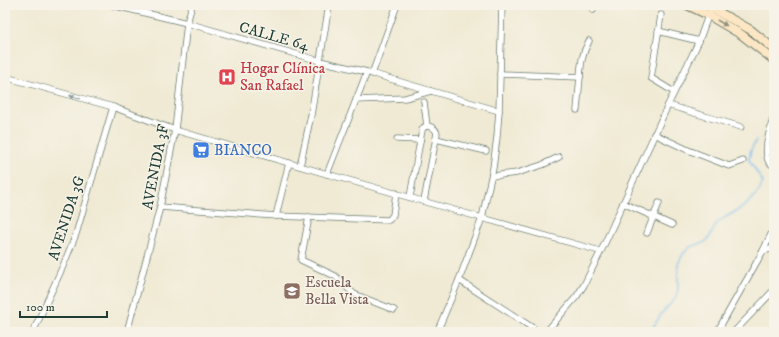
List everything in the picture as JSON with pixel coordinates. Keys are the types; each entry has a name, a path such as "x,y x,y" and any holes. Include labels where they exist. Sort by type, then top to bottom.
{"street":[{"name":"CALLE 64","path":"112,5 187,23 320,61 369,73 499,111"},
{"name":"AVENIDA 3F","path":"127,332 160,207 175,130 187,23 192,5"},
{"path":"300,166 311,115 329,5"},
{"path":"327,174 356,100 369,73 397,5"},
{"path":"438,332 482,218 492,176 499,111 502,5"},
{"path":"687,5 710,8 751,30 774,49"},
{"path":"546,332 577,296 584,285 699,41 710,8"},
{"path":"710,8 774,60"},
{"path":"661,15 651,78 674,92"},
{"path":"658,31 699,41"},
{"path":"577,110 581,62 589,41"},
{"path":"500,74 580,77"},
{"path":"5,77 113,107 175,130 600,251"},
{"path":"356,100 405,98 432,91"},
{"path":"424,102 427,126"},
{"path":"668,105 741,127"},
{"name":"AVENIDA 3G","path":"33,332 76,234 113,107"},
{"path":"774,115 766,154 769,162 774,166"},
{"path":"424,201 437,133 436,130 427,126"},
{"path":"410,197 422,130 427,126"},
{"path":"654,134 688,150 729,166 743,160"},
{"path":"397,139 420,140"},
{"path":"436,139 486,151"},
{"path":"492,176 517,173 542,165 559,157"},
{"path":"276,216 289,163"},
{"path":"160,207 276,216 389,220 393,216 396,193"},
{"path":"623,203 672,225"},
{"path":"647,233 659,203"},
{"path":"309,217 301,260 335,276 354,294 394,310"},
{"path":"717,332 763,251 774,228"},
{"path":"763,251 774,248"},
{"path":"459,280 539,332"},
{"path":"734,332 774,290"}],"waterway":[{"path":"650,332 662,313 675,299 678,290 678,264 683,254 690,247 705,242 709,238 717,223 745,206 759,191 763,182 749,160 751,150 756,140"}],"place":[{"name":"Hogar Clínica San Rafael","path":"227,77"},
{"name":"BIANCO","path":"201,150"},
{"name":"Escuela Bella Vista","path":"292,291"}]}
